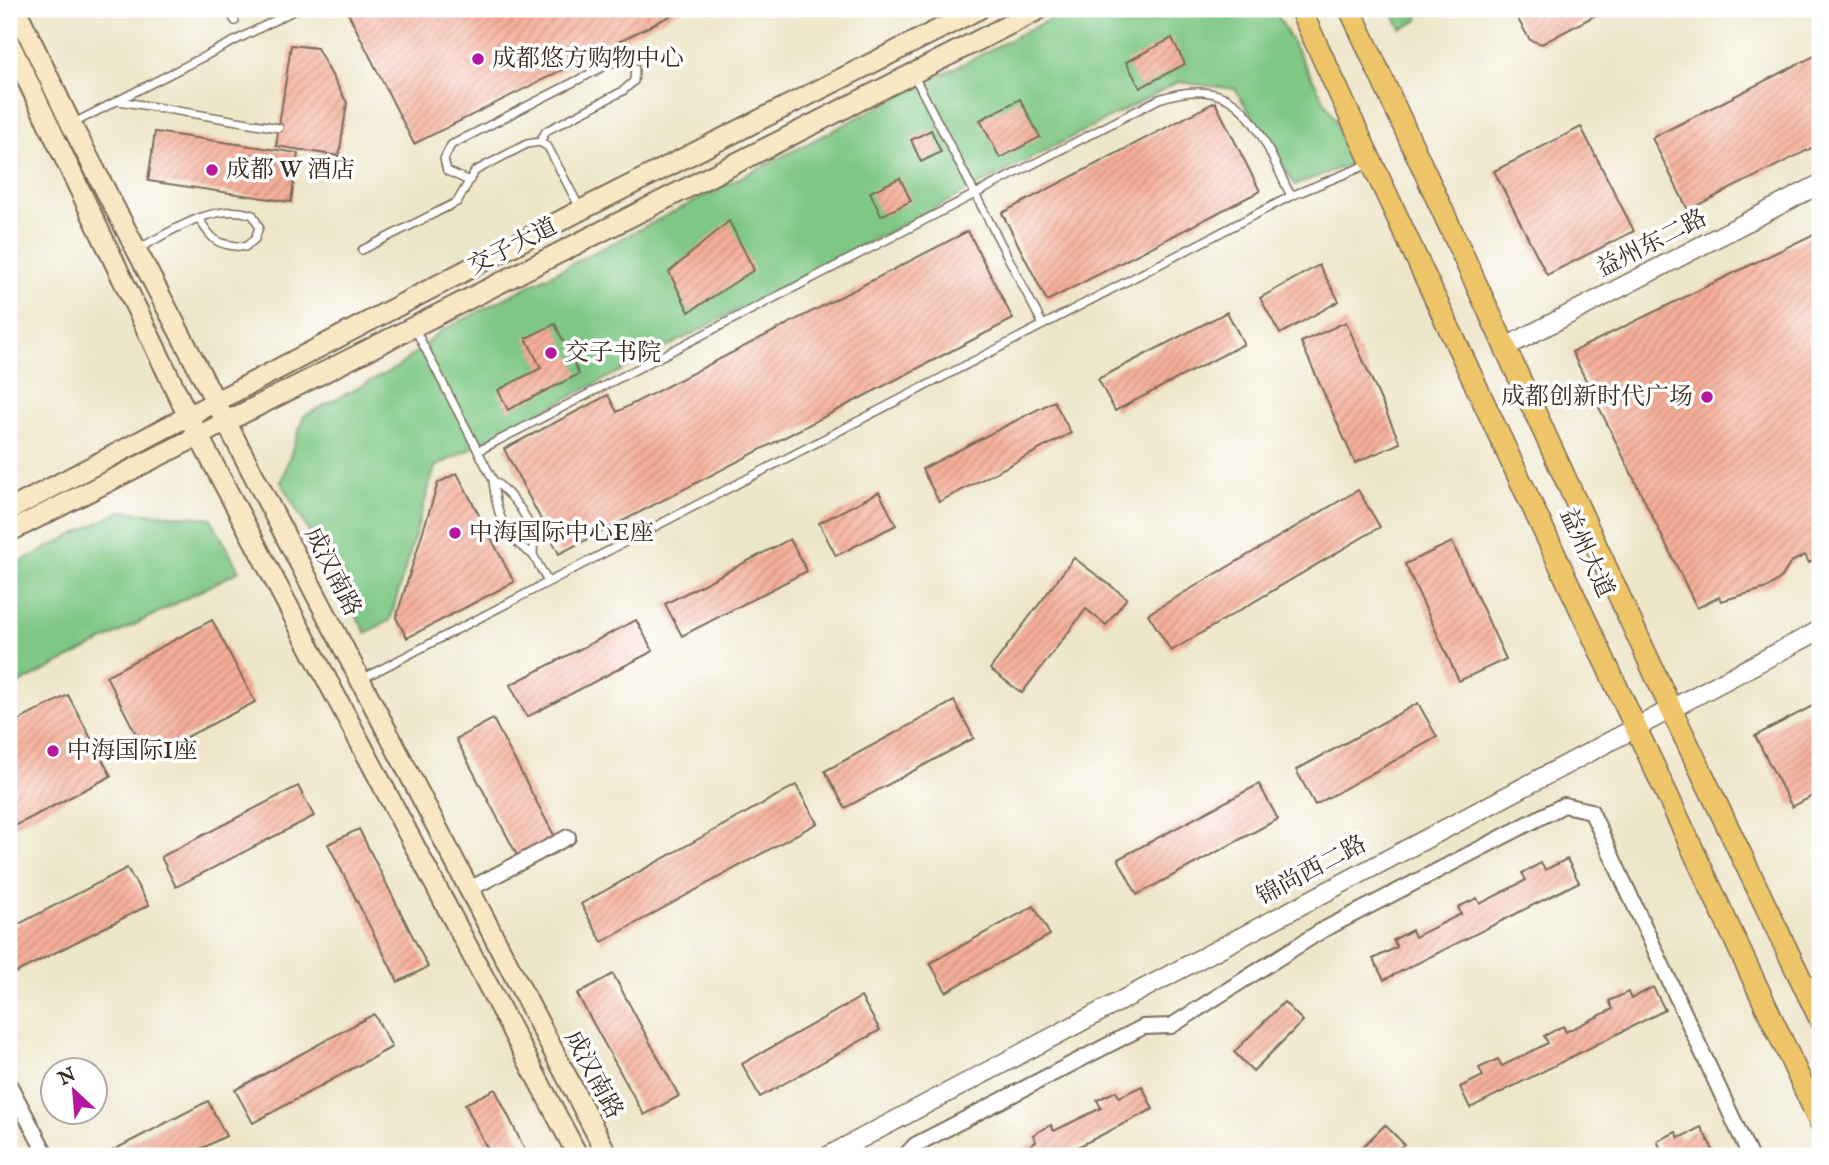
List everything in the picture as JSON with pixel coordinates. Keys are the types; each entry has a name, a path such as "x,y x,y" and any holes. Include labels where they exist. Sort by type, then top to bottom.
{"main road":[{"name":"成汉南路","path":"16,9 71,124 608,1156"},
{"name":"交子大道","path":"9,510 581,210 979,9"},
{"name":"交子大道","path":"9,532 226,419 1040,9"},
{"name":"益州大道","path":"1300,9 1637,725 1820,1122"},
{"name":"益州大道","path":"1350,9 1671,709 1820,1019"},
{"name":"成汉南路","path":"9,42 188,416 578,1156"}],"street":[{"name":"益州东二路","path":"1507,347 1820,184"},
{"name":"锦尚西二路","path":"828,1156 850,1151 1637,725 1820,629"},
{"path":"905,1156 915,1145 1143,1027 1171,1026 1321,931 1564,805 1591,811 1750,1156"},
{"path":"468,890 568,837"},
{"path":"9,1084 47,1156"}],"lane":[{"path":"229,9 234,21"},
{"path":"71,124 297,9"},
{"path":"467,180 447,171 444,159 451,145 609,64 626,60 635,68 634,81 623,91 546,131 540,142"},
{"path":"912,73 1043,325"},
{"path":"478,451 1159,99 1188,89 1225,97 1240,104 1251,116 1291,196"},
{"path":"118,101 279,128"},
{"path":"362,250 457,202 467,180 475,171 527,144 540,142 548,147 581,210"},
{"path":"359,680 1291,196 1373,163"},
{"path":"137,249 217,212 237,209 253,215 259,227 255,239 245,247 219,244 200,220"},
{"path":"414,325 494,480 514,497 530,526 535,536 533,555"},
{"path":"494,480 496,506 514,543 533,555 548,582"}],"green space":[{"path":"1077,9 1274,9 1358,161 1295,185 1235,89 1178,82 435,467 390,620 366,633 281,482 304,416 398,367 439,332 1058,15"},
{"path":"1391,9 1421,9 1417,21 1401,29"},
{"path":"121,511 211,518 239,571 9,689 9,567"}],"building":[{"name":"成都悠方购物中心","path":"346,9 684,9 414,144"},
{"path":"1512,9 1607,9 1542,44 1530,40"},
{"path":"1172,38 1185,64 1140,88 1126,62"},
{"path":"291,45 317,48 347,103 339,156 276,146"},
{"path":"1816,55 1820,64 1820,144 1688,210 1652,138"},
{"path":"1020,99 1040,137 1000,158 980,120"},
{"path":"1215,102 1260,191 1047,301 1002,213"},
{"path":"1581,127 1634,231 1547,275 1494,171"},
{"path":"931,130 941,152 921,162 911,140"},
{"path":"155,132 298,153 291,202 148,181"},
{"path":"900,178 911,201 881,216 870,192"},
{"path":"729,221 754,270 689,312 669,272"},
{"path":"968,231 1013,319 559,554 504,449 608,395 617,412"},
{"name":"成都创新时代广场","path":"1820,231 1820,557 1809,563 1805,555 1791,562 1782,577 1767,588 1721,601 1719,597 1697,608 1572,352"},
{"path":"1319,265 1339,301 1280,334 1260,298"},
{"path":"1227,312 1244,344 1115,411 1098,379"},
{"path":"1346,322 1400,443 1355,463 1301,342"},
{"name":"交子书院","path":"555,324 579,374 508,410 498,390 541,368 526,338"},
{"path":"1054,401 1071,433 939,502 922,469"},
{"name":"中海国际中心E座","path":"457,473 514,582 407,638 396,618 438,483"},
{"path":"1358,490 1380,527 1171,651 1148,614"},
{"path":"879,492 896,525 836,556 819,523"},
{"path":"790,539 807,571 682,636 665,604"},
{"path":"1452,542 1506,659 1459,681 1405,564"},
{"path":"1074,558 1127,598 1106,625 1086,609 1022,693 990,669"},
{"path":"212,620 255,702 148,757 106,676"},
{"path":"636,620 653,651 527,717 510,685"},
{"name":"中海国际I座","path":"68,695 111,776 9,829 9,725"},
{"path":"954,701 974,738 845,808 825,771"},
{"path":"1820,702 1820,801 1816,794 1792,807 1755,736"},
{"path":"1418,703 1437,737 1315,805 1296,770"},
{"path":"493,719 555,837 518,857 456,739"},
{"path":"1259,784 1278,819 1137,895 1118,859"},
{"path":"796,785 817,823 602,942 581,904"},
{"path":"298,786 314,816 176,887 161,857"},
{"path":"359,829 428,967 398,982 328,844"},
{"path":"1567,859 1579,882 1384,980 1373,959 1397,947 1393,940 1412,930 1415,937 1461,914 1458,907 1477,898 1480,904 1526,880 1522,873 1541,863 1545,870"},
{"path":"127,868 149,905 9,976 9,929"},
{"path":"1034,906 1050,935 946,992 930,963"},
{"path":"613,974 679,1096 644,1115 577,994"},
{"path":"1653,987 1665,1010 1470,1108 1460,1087 1483,1076 1479,1068 1498,1059 1502,1066 1548,1043 1544,1036 1563,1026 1566,1032 1613,1009 1609,1001 1628,992 1631,999"},
{"path":"861,997 880,1030 760,1097 742,1064"},
{"path":"1284,1002 1303,1021 1253,1071 1234,1052"},
{"path":"374,1014 392,1047 253,1123 235,1090"},
{"path":"1142,1086 1153,1109 1060,1156 1007,1156 1036,1142 1033,1135 1051,1125 1054,1131 1101,1108 1097,1100 1116,1091 1119,1097"},
{"path":"495,1089 528,1156 491,1156 465,1104"},
{"path":"208,1101 226,1136 187,1156 102,1156"},
{"path":"1385,1125 1404,1144 1391,1156 1353,1156"},
{"path":"1701,1127 1713,1150 1701,1156 1646,1156 1661,1149 1657,1141 1676,1132 1679,1138"}],"place":[{"name":"成都悠方购物中心","path":"478,59"},
{"name":"成都 W 酒店","path":"212,170"},
{"name":"交子书院","path":"551,353"},
{"name":"成都创新时代广场","path":"1707,397"},
{"name":"中海国际中心E座","path":"455,533"},
{"name":"中海国际I座","path":"53,751"}]}
